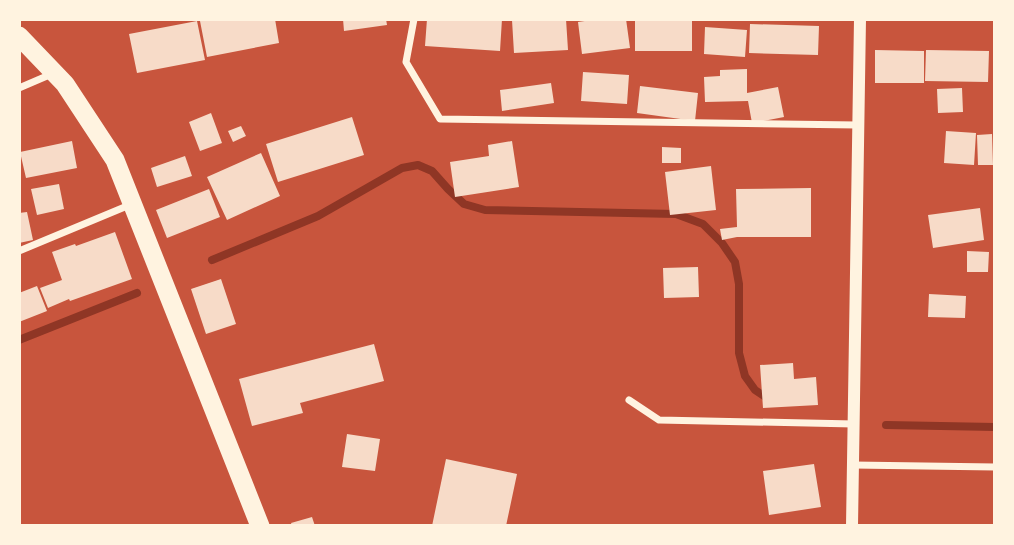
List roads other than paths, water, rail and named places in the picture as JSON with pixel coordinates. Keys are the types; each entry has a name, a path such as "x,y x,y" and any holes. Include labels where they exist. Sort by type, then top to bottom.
{"highway":[{"path":"19,36 65,84 115,160 260,526"}],"street":[{"path":"414,19 406,62 440,119 857,125"},
{"path":"852,526 860,19"},
{"path":"19,88 55,73"},
{"path":"19,251 132,204"},
{"path":"629,400 659,420 854,424"},
{"path":"853,465 995,467"}],"waterway":[{"path":"212,260 318,216 402,168 418,165 432,171 464,204 485,210 676,214 703,224 722,243 735,262 739,284 739,353 745,376 755,390 770,400"},
{"path":"19,340 137,293"},
{"path":"886,425 995,427"}]}
